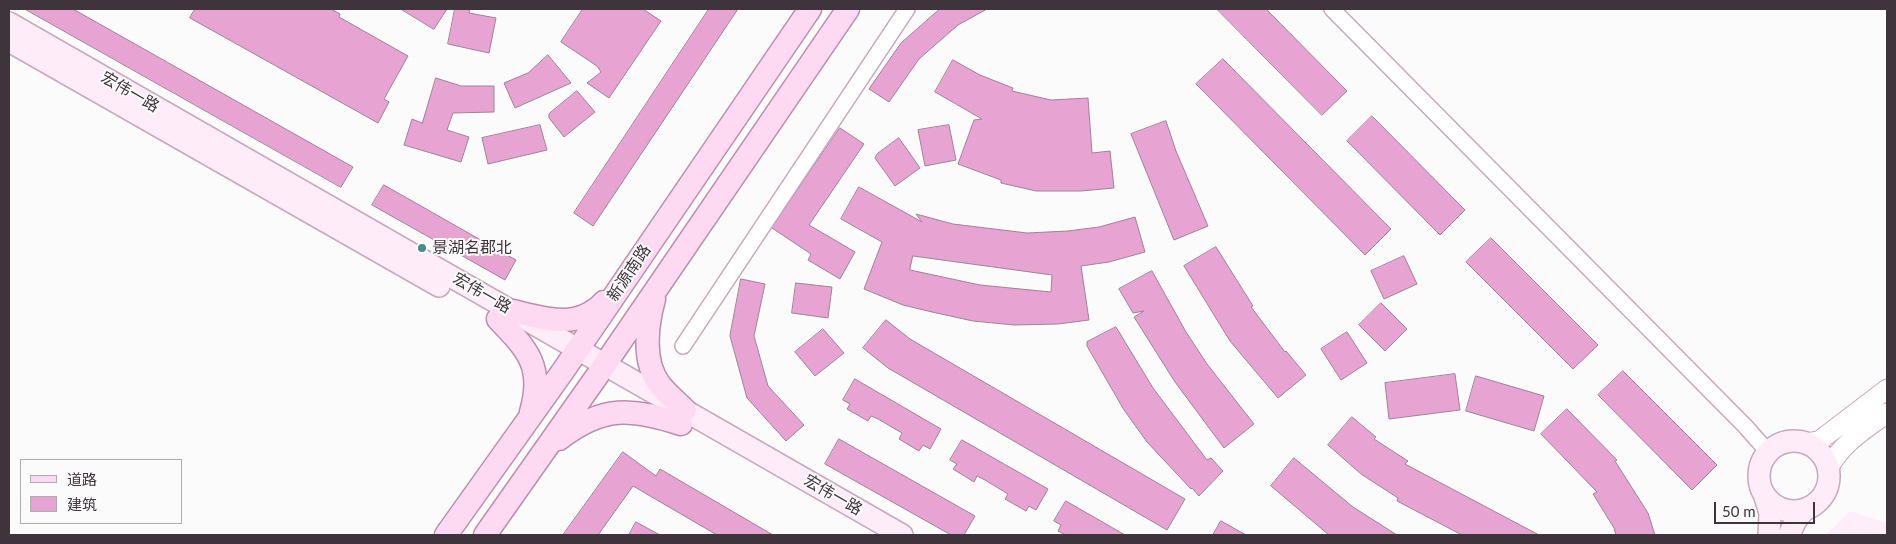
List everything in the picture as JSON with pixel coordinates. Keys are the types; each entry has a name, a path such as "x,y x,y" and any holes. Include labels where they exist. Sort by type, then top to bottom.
{"main road":[{"name":"新源南路","path":"446,535 574,354 810,9"},
{"name":"新源南路","path":"485,535 548,447 848,9"},
{"name":"宏伟一路","path":"9,23 505,315"},
{"name":"宏伟一路","path":"9,42 505,315 683,417 902,535"},
{"path":"505,315 546,320 579,319 597,309 625,279"},
{"path":"656,288 648,320 651,367 660,385 683,417"},
{"path":"505,315 532,362 536,378 529,419"},
{"path":"548,447 571,430 592,418 624,411 683,417"},
{"name":"宏伟一路","path":"683,417 875,535"},
{"path":"1764,494 1772,503 1782,509 1793,511 1815,504 1823,496 1828,486 1829,474 1827,463 1821,453 1812,445 1806,443 1789,441 1778,445 1768,452 1762,461 1759,472 1760,484 1770,513 1769,535"},
{"path":"1789,535 1804,509"}],"street":[{"path":"682,346 907,9"},
{"path":"1332,9 1732,412 1768,452"},
{"path":"1806,443 1819,441 1825,437 1887,389"},
{"path":"1828,468 1836,454 1844,446 1887,412"}],"shaded area":[{"path":"1850,511 1887,523 1887,535 1825,535"}],"building":[{"path":"25,9 73,9 353,167 341,187"},
{"path":"195,9 331,9 340,14 339,17 408,56 384,99 389,102 378,123 190,18"},
{"path":"401,9 447,9 434,29"},
{"path":"455,9 470,9 469,13 496,18 489,53 448,44"},
{"path":"583,9 643,9 661,21 609,98 587,83 601,72 597,66 561,42"},
{"path":"709,9 738,9 593,226 574,213"},
{"path":"940,9 987,9 958,25 919,59 889,102 869,89 901,43"},
{"path":"1217,9 1266,9 1347,91 1322,115"},
{"path":"548,55 571,83 515,108 504,83 528,73"},
{"path":"1223,59 1391,229 1365,255 1196,84"},
{"path":"953,60 980,75 1013,88 1012,91 1051,100 1088,98 1092,153 1110,151 1114,188 1081,191 1036,191 1001,183 1001,180 958,164 974,120 982,119 935,92"},
{"path":"436,78 461,86 494,86 494,112 453,113 447,130 469,137 461,162 404,145 412,119 422,123"},
{"path":"577,91 595,112 564,137 549,118 549,114"},
{"path":"1372,116 1465,210 1440,235 1347,141"},
{"path":"1166,121 1176,151 1208,226 1174,240 1131,134"},
{"path":"540,125 547,150 488,164 482,138"},
{"path":"949,125 956,160 925,166 918,130"},
{"path":"840,128 864,144 809,225 855,252 840,279 808,260 811,254 772,228"},
{"path":"899,138 920,168 895,186 875,158 877,154"},
{"path":"384,185 516,260 505,280 372,205"},
{"path":"859,187 922,222 916,214 953,224 1027,233 1099,227 1135,217 1145,252 1109,262 1081,266 1089,320 1058,324 1014,325 973,321 903,305 864,289 882,242 841,219","holes":["913,256 1052,275 1051,292 980,285 910,270"]},
{"path":"1491,238 1598,345 1573,369 1466,262"},
{"path":"1216,247 1253,306 1251,307 1285,352 1306,375 1278,398 1230,341 1184,266"},
{"path":"1404,256 1417,284 1384,299 1371,271"},
{"path":"1152,271 1186,332 1207,364 1254,424 1224,448 1175,382 1134,317 1144,311 1133,313 1119,289"},
{"path":"741,279 765,284 754,336 768,386 804,425 786,441 747,398 730,336"},
{"path":"796,283 832,287 828,318 792,313"},
{"path":"1381,303 1407,329 1385,351 1359,325"},
{"path":"886,320 910,339 1185,499 1167,530 888,368 863,348"},
{"path":"1116,327 1153,388 1207,460 1211,458 1223,471 1199,496 1147,442 1124,410 1087,346 1087,342"},
{"path":"823,329 844,353 815,376 795,352"},
{"path":"1347,332 1367,363 1341,380 1321,349"},
{"path":"1623,371 1717,465 1692,490 1598,395"},
{"path":"1455,374 1460,410 1389,419 1385,383"},
{"path":"1476,376 1544,396 1534,431 1466,411"},
{"path":"855,379 941,429 930,449 923,445 919,451 899,439 902,433 878,419 871,416 868,421 847,409 850,404 843,400"},
{"path":"1567,409 1617,460 1615,461 1648,513 1655,535 1616,535 1614,528 1593,494 1597,492 1541,434"},
{"path":"1352,417 1376,437 1374,439 1408,461 1405,464 1539,535 1462,535 1397,501 1398,498 1361,474 1328,445"},
{"path":"839,439 975,516 964,535 951,535 825,464"},
{"path":"962,440 1048,489 1036,510 1029,506 1026,511 1005,499 1008,494 985,480 977,476 974,482 953,469 957,464 950,460"},
{"path":"623,452 656,476 660,469 773,535 717,535 633,486 598,535 563,535"},
{"path":"1294,458 1353,507 1397,535 1329,535 1271,486"},
{"path":"1066,501 1125,535 1066,535 1058,531 1061,525 1054,521"},
{"path":"1221,521 1246,535 1213,535"},
{"path":"636,522 660,535 629,535"}],"place":[{"name":"景湖名郡北","path":"422,248"}]}
